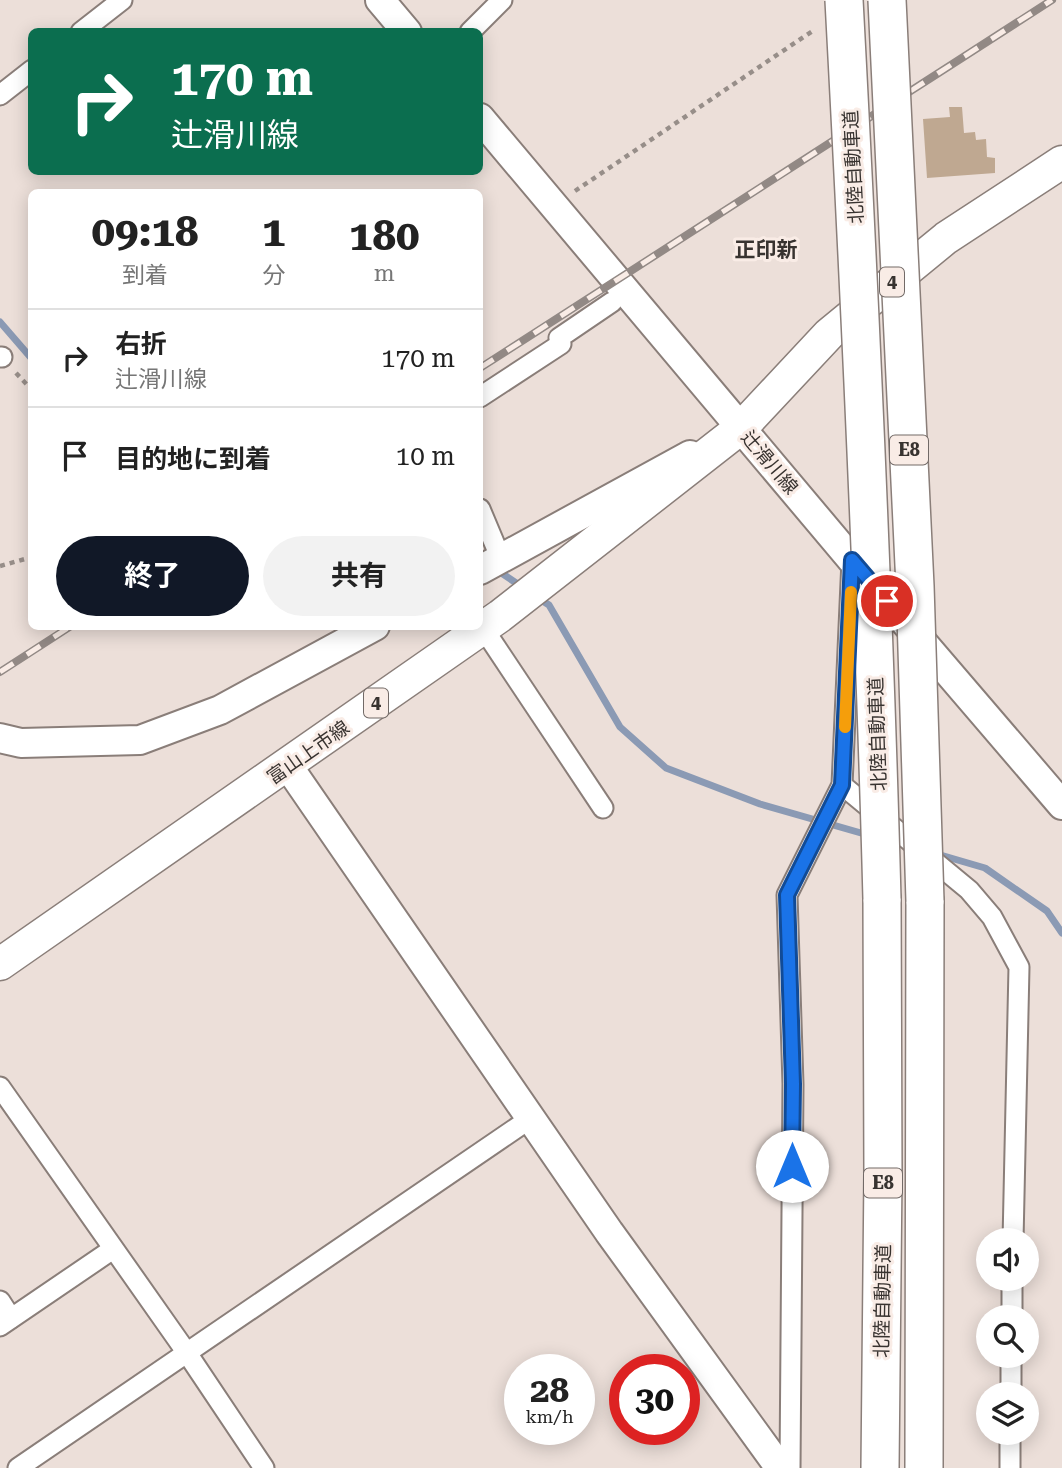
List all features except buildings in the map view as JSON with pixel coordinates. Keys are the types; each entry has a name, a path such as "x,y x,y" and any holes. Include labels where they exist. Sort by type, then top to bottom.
{"highway":[{"name":"北陸自動車道","path":"844,0 865,391 882,898 880,1468"},
{"name":"E8","path":"887,0 915,572 925,901 924,1468"}],"main road":[{"name":"4","path":"742,427 829,334 946,238 1062,162"},
{"name":"富山上市線","path":"483,628 742,427"},
{"name":"富山上市線","path":"0,964 480,630"}],"street":[{"path":"86,28 122,0"},
{"path":"380,0 404,28"},
{"path":"474,28 502,0"},
{"path":"0,95 28,73"},
{"name":"辻滑川線","path":"483,122 852,560 1062,804"},
{"path":"483,395 561,344 559,338 612,302"},
{"path":"483,526 490,564 742,427"},
{"path":"790,1468 793,1084 787,895 842,785 852,560"},
{"path":"483,628 603,808"},
{"path":"11,741 140,740 220,710 368,630"},
{"path":"288,766 609,1232 779,1468"},
{"path":"842,785 969,890 992,918 1019,967 1013,1228"},
{"path":"0,1087 187,1353 264,1468"},
{"path":"18,1468 531,1118"},
{"path":"4,1315 113,1248"},
{"path":"1010,1445 1010,1468"}],"path":[{"path":"554,205 814,31 813,21"},
{"path":"0,566 28,557"}],"waterway":[{"path":"0,322 28,354"},
{"path":"497,570 522,587"},
{"path":"538,598 549,605 620,727 666,768 760,804 868,835"},
{"path":"937,854 985,868 1047,911 1062,933"}],"railway":[{"path":"483,366 1052,0"},
{"path":"0,672 65,630"}],"slow traffic":[{"path":"845,727 851,592"}],"district":[{"name":"正印新","path":"766,250"}],"route":[{"path":"792,1166 793,1084 787,895 842,785 852,560 887,601"}]}
